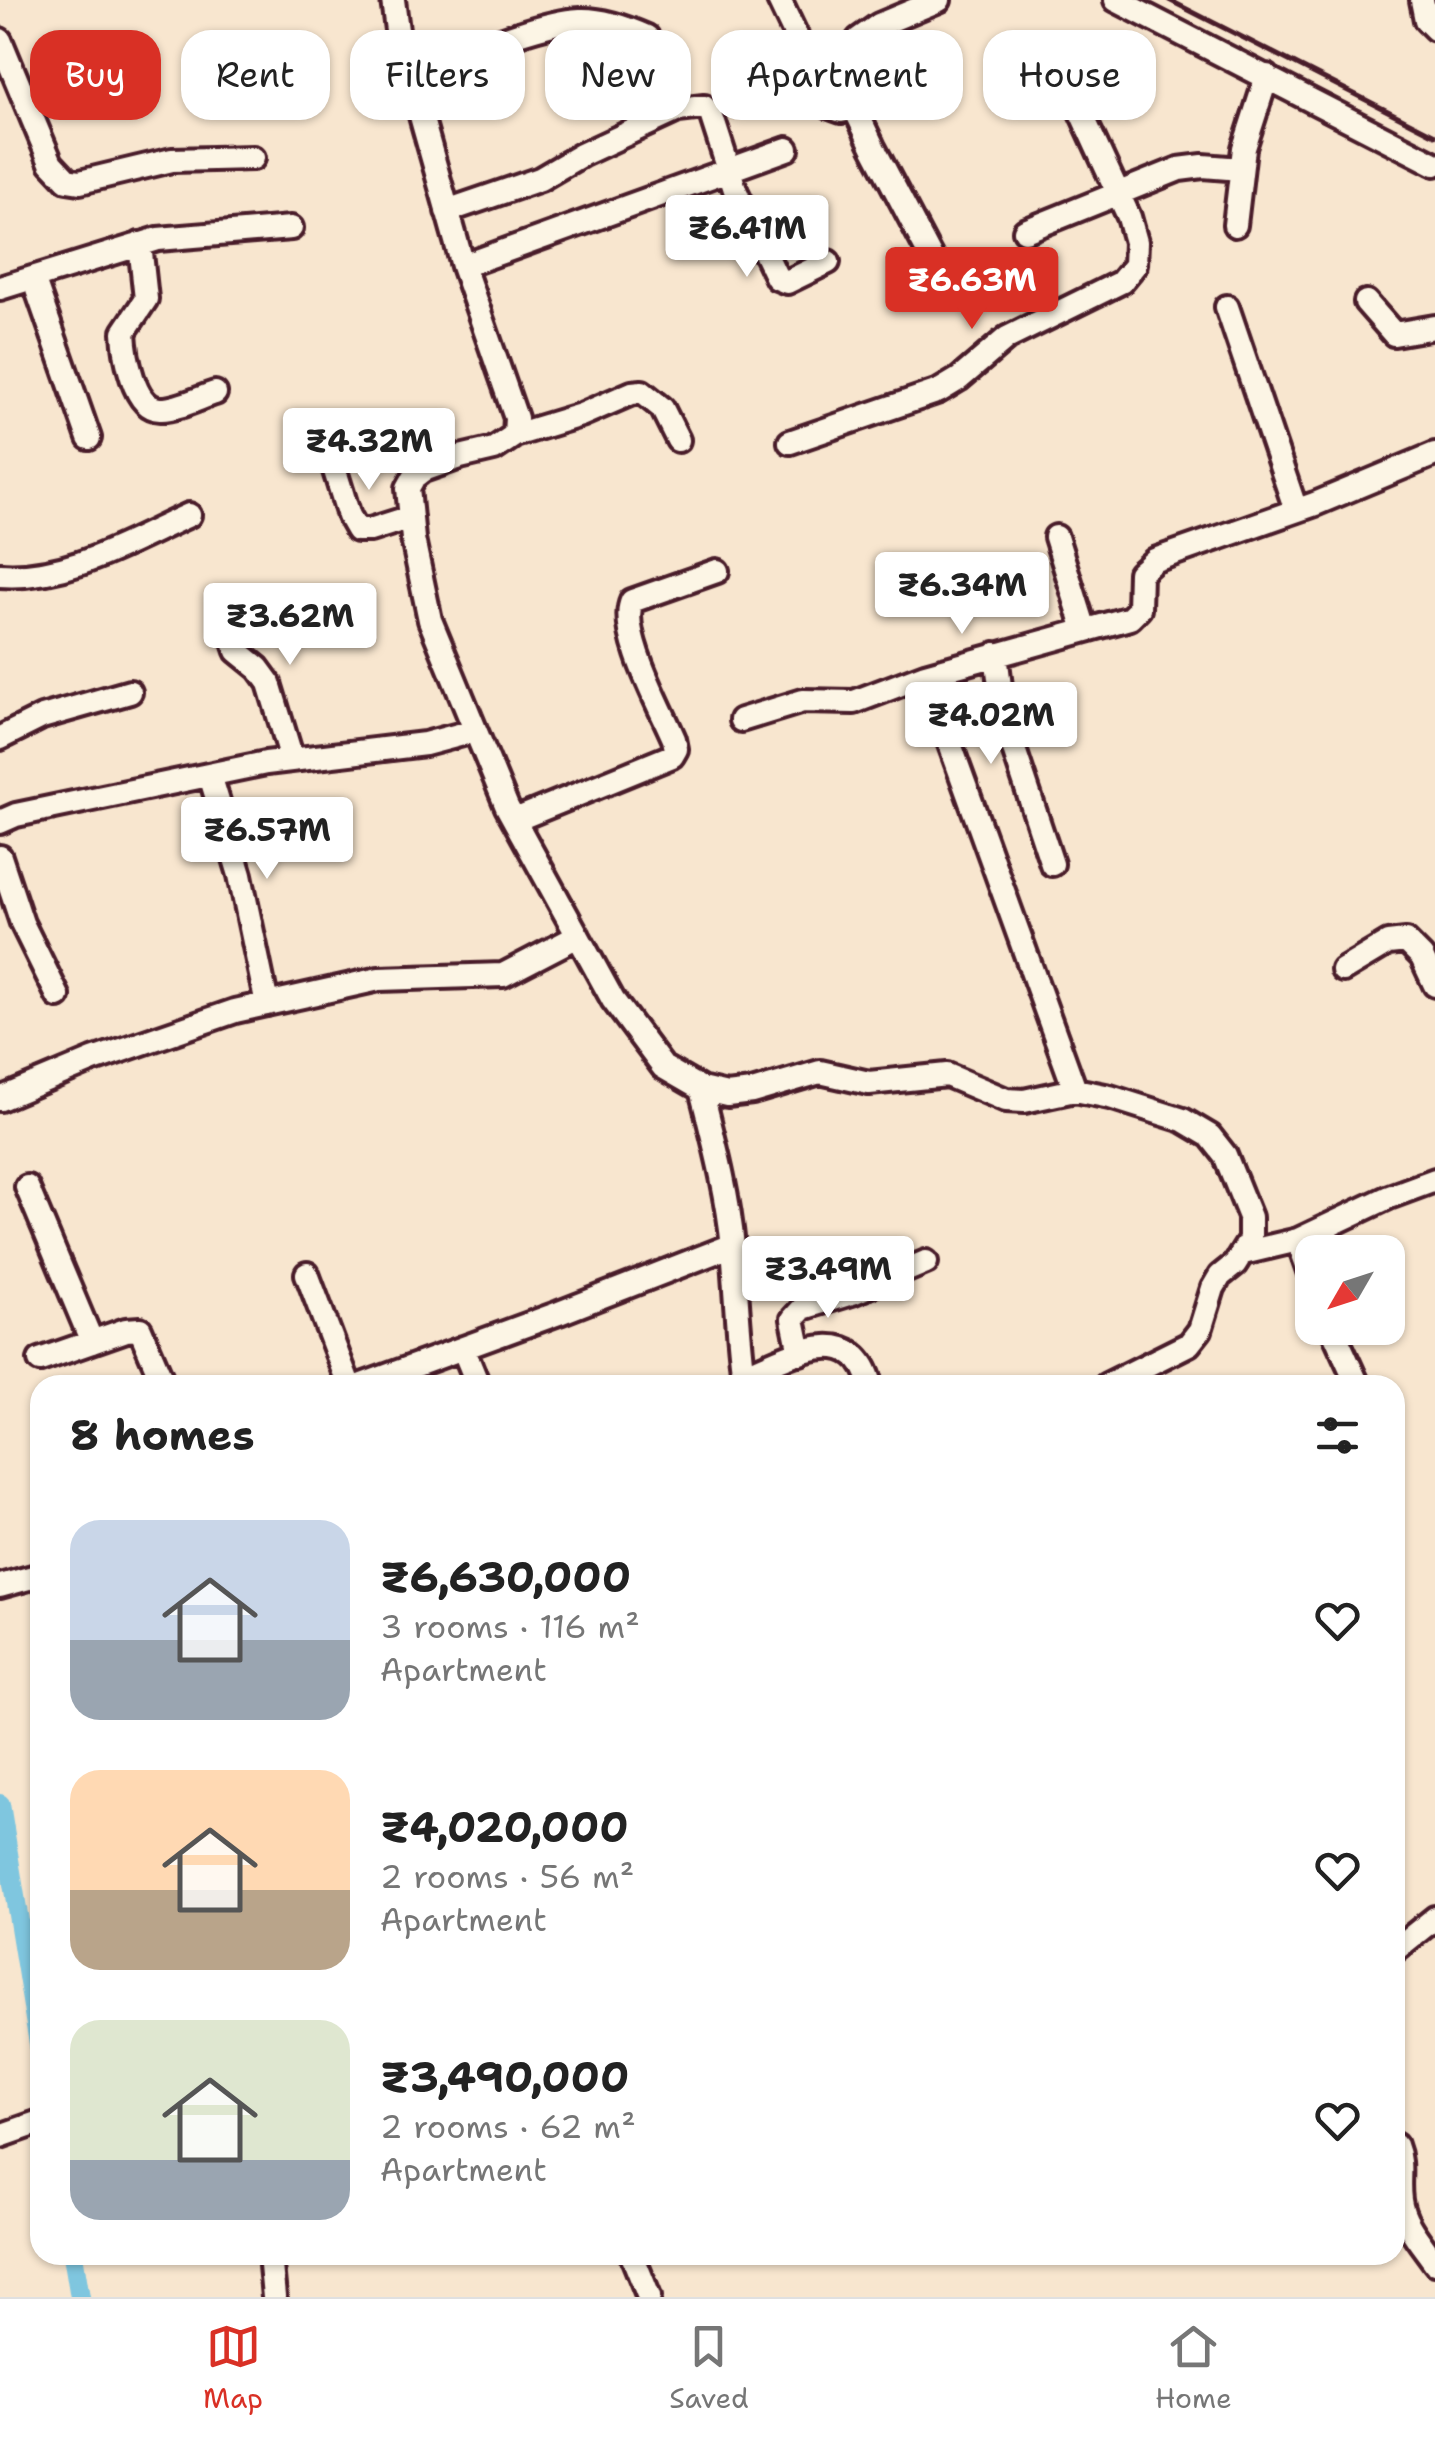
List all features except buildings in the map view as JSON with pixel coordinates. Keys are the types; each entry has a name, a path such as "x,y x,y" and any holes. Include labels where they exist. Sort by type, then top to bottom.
{"street":[{"path":"393,0 396,30"},
{"path":"779,0 793,30"},
{"path":"873,30 939,0"},
{"path":"1116,0 1435,164"},
{"path":"1422,0 1426,20 1435,30"},
{"path":"525,35 580,20 600,21 627,30"},
{"path":"0,40 51,162 67,180 80,182 172,160 253,158"},
{"path":"1234,225 1250,122 1267,76"},
{"path":"691,109 708,108 760,247 781,282 796,279 828,262"},
{"path":"422,120 463,266 516,418 515,435"},
{"path":"447,211 540,179 656,120"},
{"path":"861,120 936,266"},
{"path":"790,442 939,392 1007,338 1120,282 1135,265 1137,256 1129,217 1084,120"},
{"path":"463,266 787,150"},
{"path":"1025,231 1179,169 1203,166 1241,170"},
{"path":"0,288 140,244 187,234 291,228"},
{"path":"140,244 146,299 124,332 134,384 146,404 161,410 215,393"},
{"path":"34,278 89,438"},
{"path":"1366,302 1394,334 1435,328"},
{"path":"1227,307 1296,510"},
{"path":"678,440 662,408 642,392 632,393 580,415 515,435 494,450 460,456 414,476 408,488 430,620 515,820 613,1000 662,1067 701,1089 726,1095 752,1092 820,1072 869,1083 947,1075 1006,1100 1024,1101 1075,1090 1110,1097 1183,1120 1210,1136 1225,1155 1250,1218 1250,1240 1244,1253 1220,1276 1204,1309 1200,1330 1189,1344 1127,1375"},
{"path":"741,720 803,700 854,702 925,675 1130,618 1139,608 1140,573 1155,560 1296,510 1435,454"},
{"path":"332,461 357,530 370,530 410,517"},
{"path":"0,574 45,574 69,568 189,515"},
{"path":"1056,537 1085,630"},
{"path":"515,820 672,756 676,749 674,739 637,652 628,609 632,602 717,570"},
{"path":"222,602 237,651 258,668 269,684 292,759"},
{"path":"996,654 1004,720 1052,864"},
{"path":"925,675 1075,1090"},
{"path":"0,738 42,717 130,692"},
{"path":"0,822 16,815 292,759 425,744 474,731"},
{"path":"210,775 240,874 266,1004"},
{"path":"0,857 22,924 58,996"},
{"path":"0,1099 92,1060 235,1011 379,979 504,975 578,936"},
{"path":"1342,970 1388,943 1406,942 1422,957 1435,985"},
{"path":"701,1089 724,1182 744,1375"},
{"path":"1309,1235 1435,1180"},
{"path":"27,1187 92,1342"},
{"path":"1244,1253 1295,1241"},
{"path":"389,1375 733,1245"},
{"path":"800,1353 793,1319 803,1308 852,1293 926,1262"},
{"path":"308,1274 345,1375"},
{"path":"40,1360 126,1330 140,1330 160,1375"},
{"path":"1340,1345 1353,1375"},
{"path":"754,1375 800,1353 828,1347 852,1350 861,1358 868,1375"},
{"path":"463,1348 474,1375"},
{"path":"0,1586 30,1578"},
{"path":"1405,1942 1435,1918"},
{"path":"0,2136 30,2126"},
{"path":"1405,2219 1435,2264"},
{"path":"271,2265 274,2297"},
{"path":"636,2265 649,2297"}],"waterway":[{"path":"0,1804 30,1988"},
{"path":"75,2265 80,2297"}],"railway":[{"path":"1169,0 1435,135"}]}
